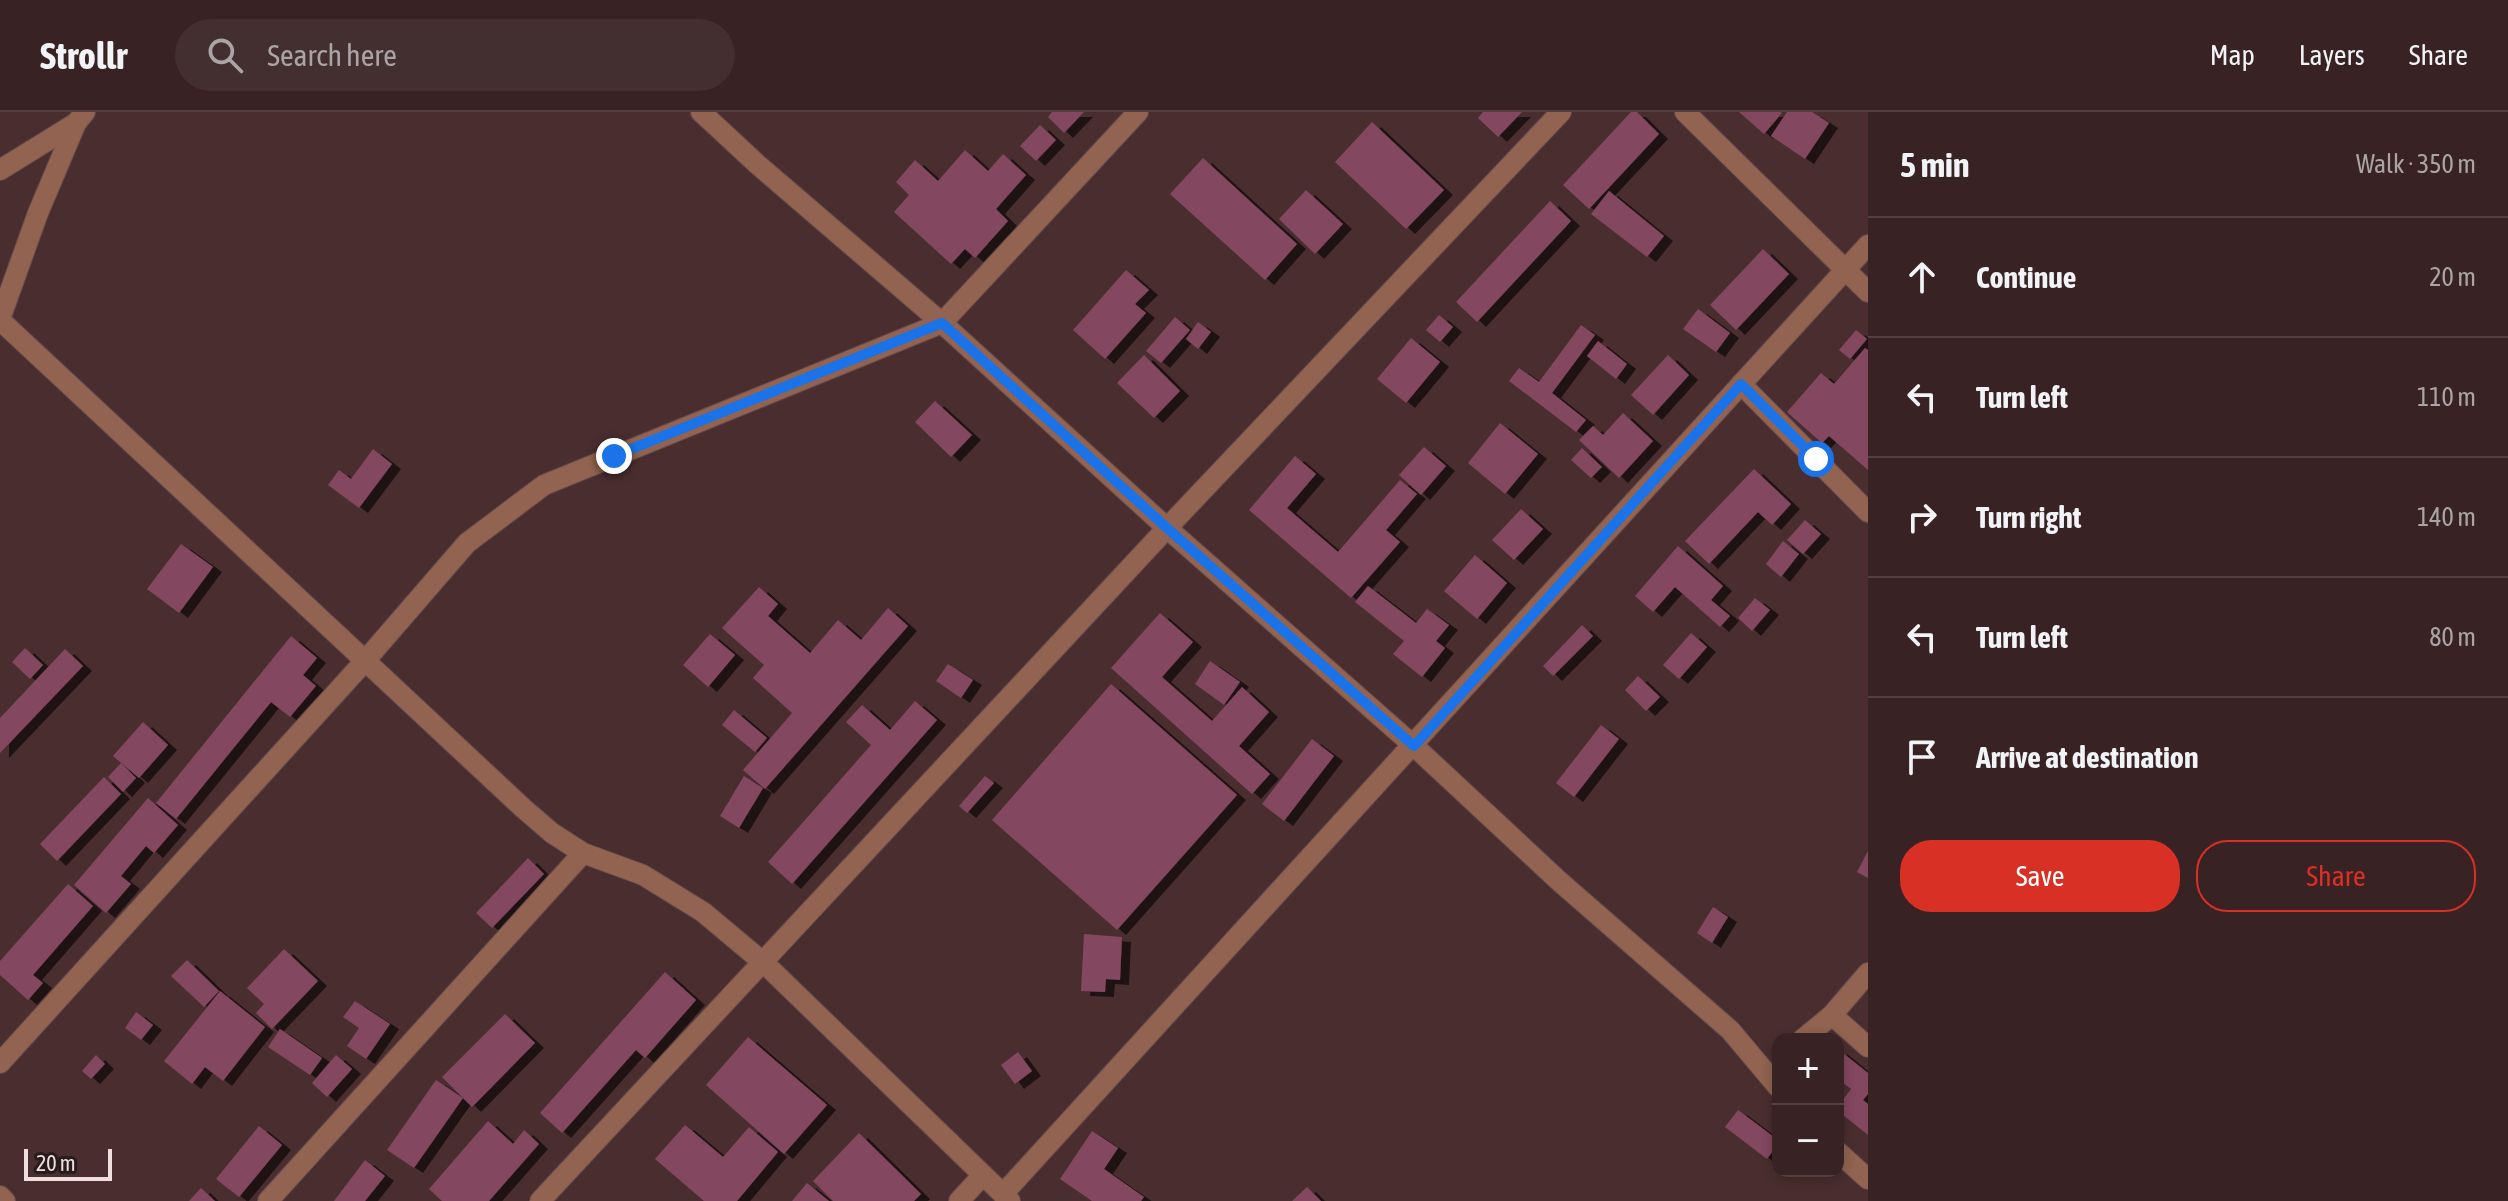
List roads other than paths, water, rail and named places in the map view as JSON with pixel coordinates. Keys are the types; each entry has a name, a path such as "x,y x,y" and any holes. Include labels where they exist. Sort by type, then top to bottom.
{"street":[{"path":"0,1063 364,662 467,543 544,485 942,323 1138,112"},
{"path":"540,1201 1167,528 1561,112"},
{"path":"1685,112 1868,292"},
{"path":"713,116 1167,528 1414,746 1559,881 1772,1065"},
{"path":"80,118 38,213 0,320 523,808 552,833 583,853 643,875 703,912 764,963 1007,1197 1868,245"},
{"path":"0,170 80,118"},
{"path":"1741,384 1868,512"},
{"path":"268,1201 583,853"},
{"path":"1810,1033 1832,1015 1868,973"},
{"path":"1832,1015 1868,1047"},
{"path":"1844,1157 1868,1179"},
{"path":"959,1201 983,1175"},
{"path":"0,1196 5,1201"}]}
